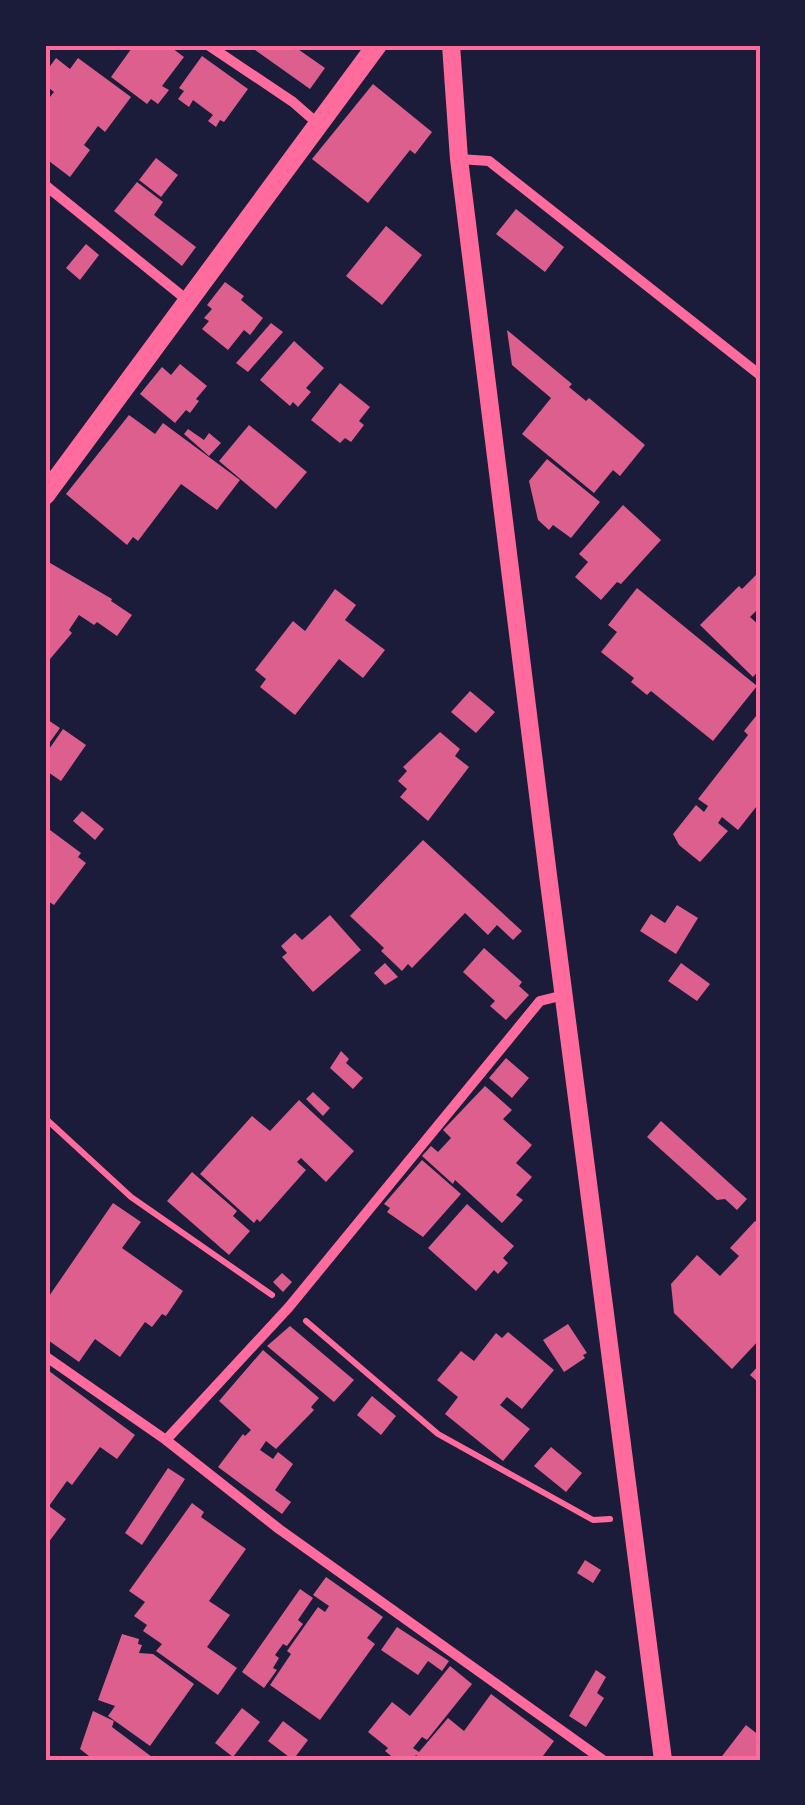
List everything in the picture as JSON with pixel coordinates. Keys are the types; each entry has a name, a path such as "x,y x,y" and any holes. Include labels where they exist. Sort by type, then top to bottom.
{"main road":[{"path":"45,495 376,45"}],"street":[{"path":"208,45 293,102 317,123"},
{"path":"450,45 460,158 663,1760"},
{"path":"460,158 490,162 760,375"},
{"path":"45,185 188,300"},
{"path":"166,1440 288,1306 540,1000 564,995"},
{"path":"45,1356 603,1760"}],"path":[{"path":"45,1118 131,1197 288,1306 438,1434 593,1520 632,1518"}],"building":[{"path":"134,45 168,45 184,57 162,86 169,90 158,104 151,99 147,104 111,77"},
{"path":"248,45 292,45 325,68 310,89"},
{"path":"202,56 248,89 216,127 208,121 213,115 193,100 189,107 178,99 184,91 179,88"},
{"path":"56,58 70,69 78,58 131,97 105,132 98,126 84,145 90,150 70,177 45,158 45,103 54,92 45,85 45,73"},
{"path":"373,84 432,132 415,154 410,150 368,203 312,159"},
{"path":"156,158 178,175 161,197 139,180"},
{"path":"137,182 163,202 154,215 196,247 182,266 114,211"},
{"path":"516,209 564,247 545,272 496,234"},
{"path":"386,226 422,255 382,305 346,276"},
{"path":"86,244 99,255 80,280 66,268"},
{"path":"225,282 263,318 250,335 244,330 228,350 202,329 209,321 204,318 212,309 207,305"},
{"path":"271,323 283,332 248,372 236,363"},
{"path":"507,330 572,384 569,387 586,401 589,398 645,445 620,476 613,470 594,493 522,434 551,398 512,365"},
{"path":"294,341 324,368 306,388 311,392 298,407 293,402 290,406 260,380"},
{"path":"180,364 207,386 190,413 186,410 175,423 140,394 162,367 171,375"},
{"path":"340,383 370,407 359,421 364,425 351,442 345,438 340,443 311,420"},
{"path":"129,415 155,434 163,423 240,480 217,510 181,484 138,541 133,537 127,545 66,494"},
{"path":"249,425 307,472 276,509 219,461"},
{"path":"188,429 204,440 209,433 221,443 209,456 184,434"},
{"path":"547,459 600,502 571,538 553,525 549,530 538,520 529,481"},
{"path":"623,505 661,540 601,600 575,577 588,562 579,554"},
{"path":"45,560 132,615 117,636 79,615 69,630 72,633 45,665"},
{"path":"760,571 760,611 750,617 760,626 760,669 753,677 700,625"},
{"path":"637,588 757,686 713,741 651,691 647,695 631,682 634,678 601,652 617,632 608,625"},
{"path":"335,589 356,605 345,620 385,650 363,678 339,659 295,715 260,687 266,679 255,670 293,621 305,631"},
{"path":"470,691 495,712 476,733 451,712"},
{"path":"760,711 760,802 738,830 722,817 718,823 728,831 700,862 679,845 673,834 696,805 704,812 708,806 698,799 748,735 744,731"},
{"path":"45,718 60,728 45,749"},
{"path":"63,729 86,745 61,781 45,770 45,755"},
{"path":"440,732 460,749 455,756 469,767 428,821 400,797 407,789 398,781 407,771 403,767"},
{"path":"82,811 104,829 95,840 73,821"},
{"path":"50,830 81,853 78,857 86,863 54,905 45,899 45,836"},
{"path":"423,840 522,931 513,940 497,925 488,935 465,913 412,968 408,964 402,971 381,951 384,948 350,916"},
{"path":"677,905 698,918 676,954 640,931 651,914 665,923"},
{"path":"330,915 361,950 313,992 282,957 287,953 281,946 295,933 302,940"},
{"path":"484,948 522,982 519,986 529,995 506,1020 490,1006 495,1001 463,972"},
{"path":"385,963 398,977 385,985 374,973"},
{"path":"681,963 710,984 697,1001 668,981"},
{"path":"341,1051 349,1059 346,1063 363,1078 353,1089 330,1068"},
{"path":"506,1058 529,1078 512,1098 489,1078"},
{"path":"485,1086 512,1110 503,1119 532,1145 516,1163 532,1177 516,1195 523,1200 502,1223 422,1156 431,1146 438,1152 451,1138 443,1130"},
{"path":"313,1092 330,1108 323,1116 306,1099"},
{"path":"299,1100 354,1151 326,1182 301,1158 297,1162 306,1170 260,1222 257,1219 254,1223 200,1174 252,1116 270,1131"},
{"path":"661,1121 747,1199 737,1210 725,1199 717,1200 647,1137"},
{"path":"422,1160 461,1194 423,1237 387,1212 390,1208 384,1204"},
{"path":"192,1172 237,1211 233,1216 250,1231 229,1255 167,1201"},
{"path":"113,1203 141,1222 122,1248 183,1291 166,1316 162,1314 152,1327 145,1322 120,1357 95,1339 79,1362 45,1338 45,1302"},
{"path":"467,1204 514,1246 503,1258 508,1263 498,1274 494,1270 476,1291 428,1248"},
{"path":"755,1221 760,1225 760,1339 732,1369 674,1313 671,1284 697,1255 720,1276 739,1256 730,1248"},
{"path":"282,1273 292,1282 283,1292 273,1282"},
{"path":"568,1324 587,1353 564,1372 543,1340"},
{"path":"290,1326 354,1380 334,1402 267,1346"},
{"path":"508,1332 554,1370 522,1409 507,1397 500,1405 530,1429 503,1461 445,1414 458,1397 437,1380 461,1351 474,1361 496,1333 502,1338"},
{"path":"263,1350 319,1398 311,1407 314,1410 276,1449 266,1441 260,1450 273,1459 278,1452 293,1464 275,1490 291,1502 282,1514 218,1467 243,1434 251,1430 219,1401"},
{"path":"760,1364 760,1384 750,1375"},
{"path":"45,1368 135,1435 117,1459 100,1447 72,1485 67,1481 49,1506 66,1519 45,1547"},
{"path":"372,1396 396,1416 381,1435 357,1415"},
{"path":"551,1447 582,1473 566,1492 534,1466"},
{"path":"168,1468 185,1479 142,1545 125,1533"},
{"path":"192,1503 204,1512 201,1517 246,1549 209,1601 230,1615 207,1647 237,1668 218,1695 156,1651 162,1644 143,1631 147,1625 134,1616 145,1602 129,1591"},
{"path":"585,1560 601,1570 593,1583 577,1573"},
{"path":"326,1577 383,1617 367,1638 375,1644 320,1720 270,1685 291,1654 287,1651 318,1607 325,1612 329,1606 313,1595"},
{"path":"300,1589 313,1598 298,1620 303,1624 275,1655 279,1658 273,1668 277,1670 264,1688 242,1672"},
{"path":"397,1627 449,1661 442,1671 428,1661 418,1675 381,1650"},
{"path":"122,1634 139,1639 139,1653 153,1654 194,1684 150,1746 108,1716 115,1706 98,1700"},
{"path":"450,1666 472,1684 427,1740 422,1737 413,1748 419,1752 448,1718 464,1731 491,1694 554,1741 540,1760 423,1760 416,1755 412,1760 396,1760 385,1751 388,1748 368,1732 392,1702 410,1716"},
{"path":"596,1670 606,1677 597,1693 604,1698 586,1727 569,1716"},
{"path":"242,1708 260,1722 233,1757 215,1743"},
{"path":"93,1711 114,1721 112,1727 156,1760 94,1760 80,1749"},
{"path":"283,1721 308,1740 293,1760 268,1741"},
{"path":"746,1725 760,1736 760,1760 719,1760"}]}
